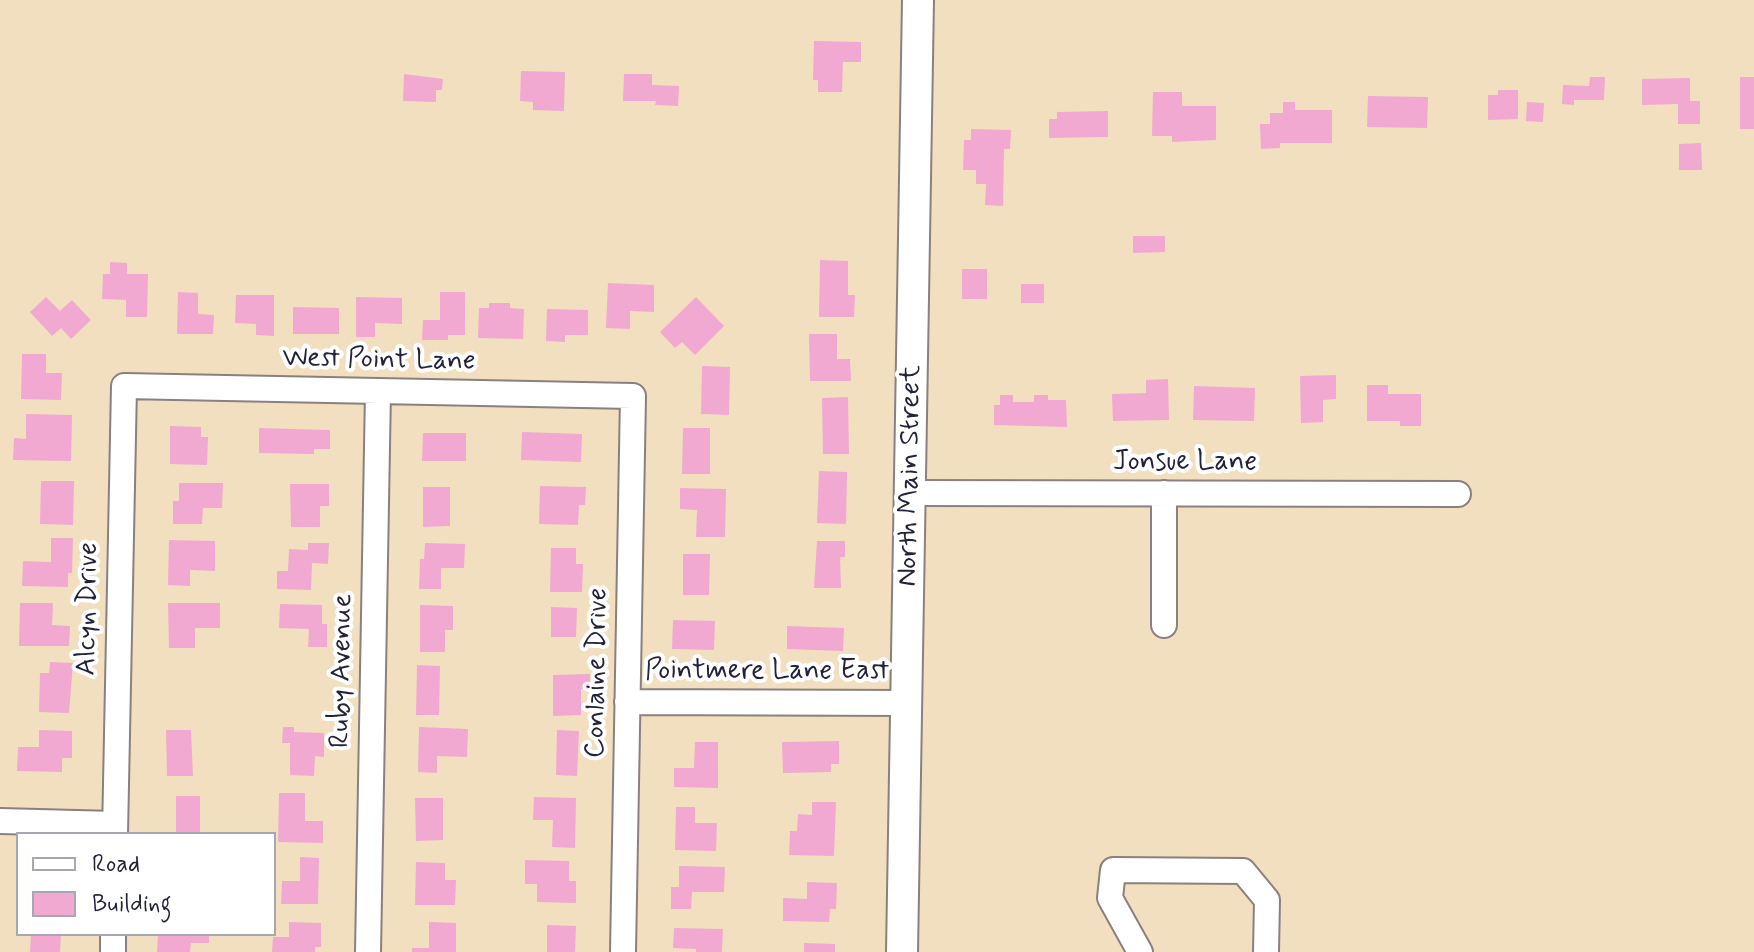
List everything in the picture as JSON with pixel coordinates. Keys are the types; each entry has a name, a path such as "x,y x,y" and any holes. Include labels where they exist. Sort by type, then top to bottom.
{"main road":[{"name":"North Main Street","path":"902,952 918,0"}],"street":[{"name":"West Point Lane","path":"124,386 633,396"},
{"name":"Alcyn Drive","path":"115,829 124,386"},
{"name":"Ruby Avenue","path":"368,952 378,391"},
{"name":"Conlaine Drive","path":"623,952 633,396"},
{"name":"Jonsue Lane","path":"911,493 1458,494"},
{"path":"1164,493 1164,625"},
{"name":"Pointmere Lane East","path":"627,702 907,703"},
{"path":"0,821 115,829"},
{"path":"1140,952 1110,898 1113,870 1243,871 1267,900 1266,952"}],"building":[{"path":"814,41 861,42 861,62 843,62 842,92 818,92 818,80 813,80"},
{"path":"521,71 565,72 564,111 533,110 533,102 520,101"},
{"path":"404,74 443,79 442,90 436,90 436,102 403,101"},
{"path":"624,74 652,74 652,85 679,86 678,106 655,105 656,101 623,101"},
{"path":"1590,77 1605,77 1604,100 1574,100 1574,105 1562,104 1563,85 1589,86"},
{"path":"1740,77 1754,77 1754,129 1740,129"},
{"path":"1690,78 1690,101 1700,101 1700,124 1678,124 1678,104 1642,105 1642,79"},
{"path":"1498,90 1518,90 1518,119 1488,120 1488,95 1498,95"},
{"path":"1153,92 1182,92 1182,106 1216,106 1216,140 1172,142 1172,136 1152,136"},
{"path":"1368,96 1428,97 1427,128 1367,127"},
{"path":"1283,102 1295,102 1295,110 1332,110 1332,143 1280,143 1280,148 1261,149 1260,124 1270,124 1270,113 1283,113"},
{"path":"1527,102 1544,103 1543,122 1526,121"},
{"path":"1108,111 1108,137 1049,138 1049,119 1057,119 1057,112"},
{"path":"971,129 1011,130 1010,149 1004,149 1003,206 985,205 986,184 976,184 976,170 963,170 964,140 971,140"},
{"path":"1701,143 1702,170 1679,170 1679,144"},
{"path":"1133,236 1165,236 1165,252 1133,253"},
{"path":"820,260 848,261 848,295 855,295 854,317 819,317"},
{"path":"110,262 127,263 127,274 148,274 147,317 126,317 126,300 102,299 103,274 110,274"},
{"path":"962,269 987,269 987,299 962,299"},
{"path":"608,283 654,285 654,312 630,311 630,329 606,328"},
{"path":"1021,284 1044,284 1044,303 1021,303"},
{"path":"178,292 198,293 198,314 214,315 213,334 177,334"},
{"path":"440,292 465,292 465,335 448,335 448,340 422,340 423,320 440,320"},
{"path":"236,295 274,295 274,336 256,335 256,324 235,323"},
{"path":"46,297 60,311 72,300 91,320 71,339 61,328 52,336 30,312"},
{"path":"356,297 402,298 402,324 375,323 375,337 356,337"},
{"path":"696,297 724,326 695,355 682,342 675,348 660,332"},
{"path":"489,303 510,303 510,308 524,309 523,339 478,338 479,308 489,308"},
{"path":"293,307 339,308 339,334 293,334"},
{"path":"547,309 588,310 588,335 565,335 565,342 546,341"},
{"path":"809,334 837,334 837,359 850,359 851,381 810,381"},
{"path":"22,354 46,354 46,373 62,373 61,400 21,399"},
{"path":"702,366 730,367 729,415 701,414"},
{"path":"1336,375 1336,399 1323,400 1323,422 1301,423 1300,376"},
{"path":"1168,379 1169,420 1113,421 1112,394 1146,393 1146,380"},
{"path":"1367,385 1388,385 1388,394 1421,394 1421,426 1400,426 1400,421 1367,421"},
{"path":"1194,386 1255,388 1254,421 1193,420"},
{"path":"1000,395 1013,395 1013,402 1034,402 1034,395 1048,395 1048,400 1066,400 1067,427 994,425 994,405 1000,405"},
{"path":"848,397 849,454 823,454 822,398"},
{"path":"26,414 72,415 71,461 13,460 14,438 26,439"},
{"path":"170,426 201,427 201,437 208,437 207,465 170,464"},
{"path":"259,428 330,430 330,449 314,449 314,454 259,453"},
{"path":"683,428 710,428 710,474 682,474"},
{"path":"522,432 582,434 581,462 521,460"},
{"path":"423,433 466,433 466,461 422,461"},
{"path":"819,471 847,472 846,524 817,523"},
{"path":"41,481 74,481 73,525 40,524"},
{"path":"179,483 223,483 222,508 203,508 202,524 173,524 173,501 179,501"},
{"path":"290,484 329,484 329,506 320,506 320,527 291,527"},
{"path":"540,486 586,487 585,505 579,505 578,525 539,524"},
{"path":"423,487 450,487 450,526 423,527"},
{"path":"680,488 726,489 725,537 696,537 697,510 680,509"},
{"path":"51,538 73,538 72,573 68,573 68,587 22,586 23,561 51,562"},
{"path":"169,540 215,541 215,571 190,570 190,586 168,585"},
{"path":"817,541 845,541 845,557 840,557 841,588 814,588"},
{"path":"308,543 329,543 328,564 312,563 311,590 277,589 277,571 288,571 289,549 308,550"},
{"path":"425,543 465,544 464,568 441,568 441,589 419,589 420,559 424,559"},
{"path":"551,548 576,548 576,564 583,564 582,592 550,592"},
{"path":"683,554 710,554 709,595 683,595"},
{"path":"20,603 53,603 52,625 70,626 69,646 19,646"},
{"path":"168,603 220,603 220,628 195,628 195,648 169,648"},
{"path":"280,604 322,605 322,624 327,624 327,647 308,647 309,629 279,628"},
{"path":"420,605 453,606 453,630 445,630 445,652 420,652"},
{"path":"551,607 577,608 576,637 551,637"},
{"path":"673,620 715,621 714,650 672,649"},
{"path":"787,626 844,628 843,651 787,649"},
{"path":"50,662 73,663 69,713 39,712 40,673 49,673"},
{"path":"417,665 440,666 439,715 416,715"},
{"path":"590,674 590,689 581,689 581,715 553,716 553,675"},
{"path":"283,727 294,727 294,732 324,733 324,757 315,756 314,776 290,775 290,743 282,743"},
{"path":"419,727 468,729 467,757 437,756 437,773 418,772"},
{"path":"39,730 72,731 72,758 62,758 62,772 17,771 18,747 39,747"},
{"path":"166,730 191,730 193,776 167,776"},
{"path":"557,730 579,731 577,776 556,775"},
{"path":"839,741 839,764 831,764 831,772 783,773 782,742"},
{"path":"695,742 718,742 718,788 674,787 674,768 694,768"},
{"path":"279,793 305,793 305,821 323,821 323,843 278,842"},
{"path":"176,796 200,796 200,832 176,832"},
{"path":"534,797 576,798 575,848 552,847 553,820 533,820"},
{"path":"415,798 443,798 443,840 416,841"},
{"path":"812,802 836,802 834,856 789,855 790,831 797,831 798,814 812,815"},
{"path":"676,807 695,807 695,823 717,823 716,851 675,850"},
{"path":"300,857 319,858 318,904 281,904 282,881 300,881"},
{"path":"525,860 569,861 569,881 576,881 576,903 537,902 537,884 525,884"},
{"path":"416,862 445,863 445,880 456,880 455,905 415,905"},
{"path":"679,866 725,867 724,892 692,892 691,909 671,909 671,887 679,887"},
{"path":"807,882 837,883 836,909 830,909 829,922 783,921 783,898 807,899"},
{"path":"289,922 321,923 321,947 315,947 315,952 272,952 273,937 289,937"},
{"path":"429,922 456,923 456,952 412,952 412,948 429,948"},
{"path":"547,925 576,926 575,952 547,952"},
{"path":"674,928 723,929 722,952 673,948"},
{"path":"31,936 61,936 60,952 30,952"},
{"path":"158,936 209,936 209,943 191,943 190,952 157,952"},
{"path":"804,943 835,944 835,952 804,952"}]}
